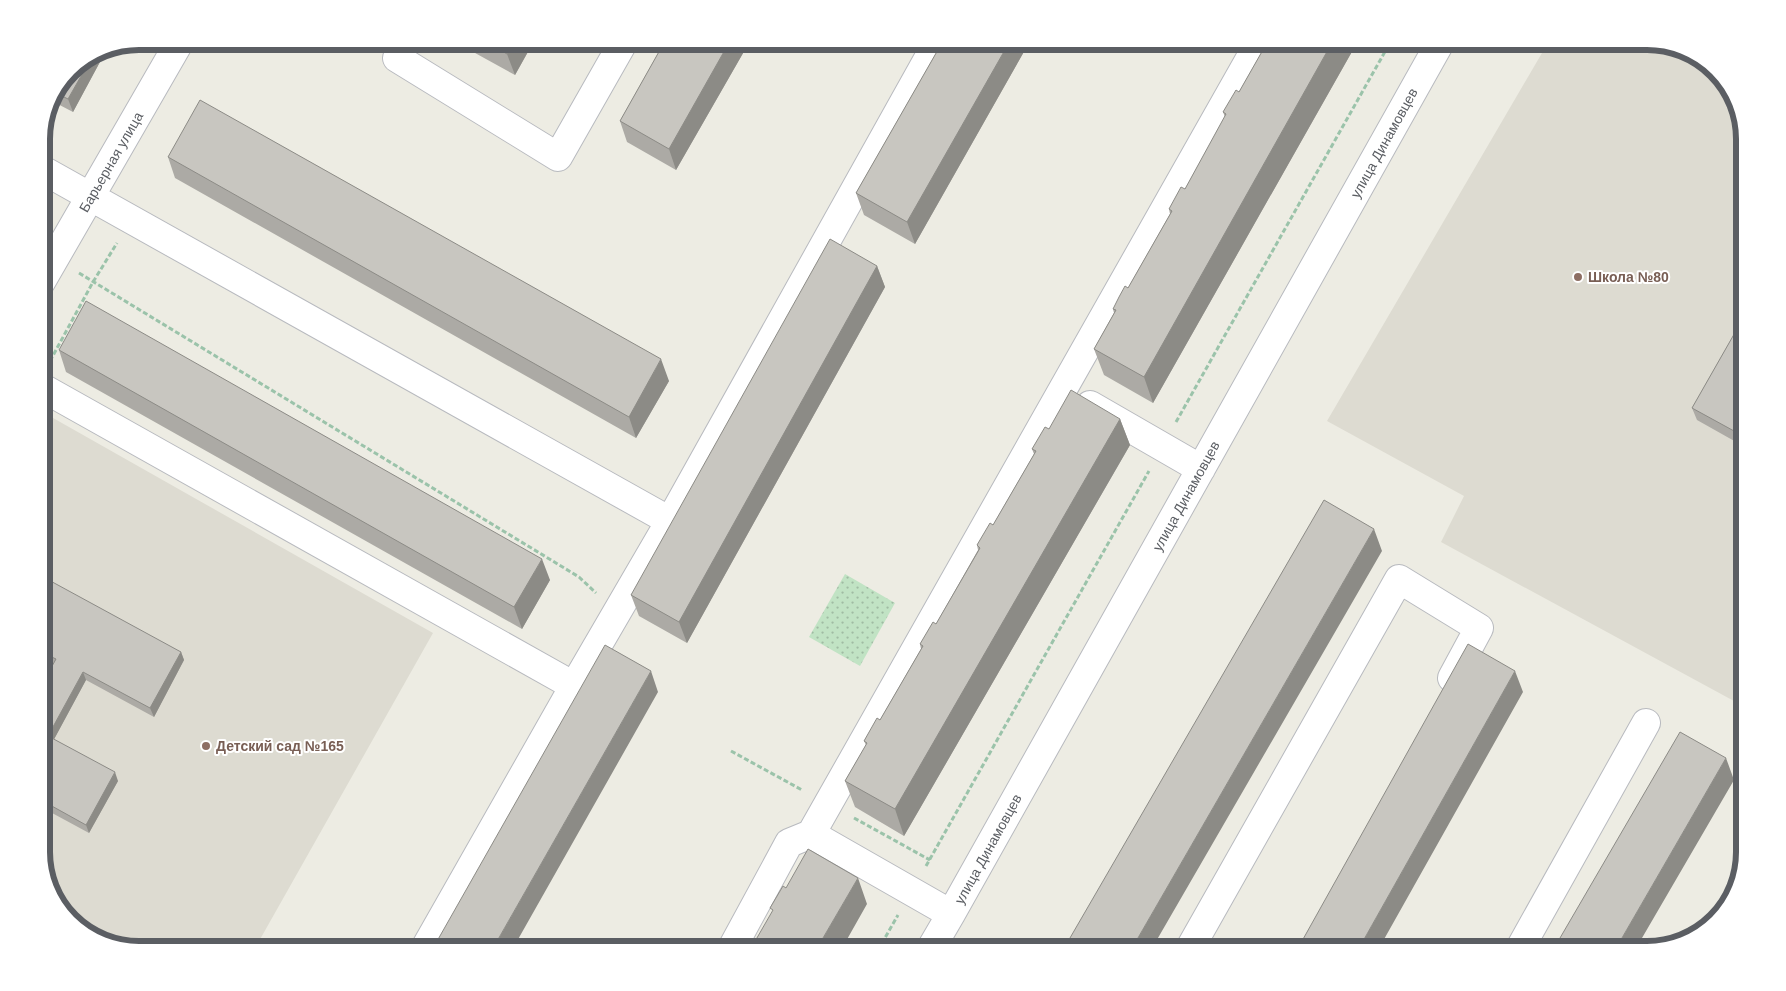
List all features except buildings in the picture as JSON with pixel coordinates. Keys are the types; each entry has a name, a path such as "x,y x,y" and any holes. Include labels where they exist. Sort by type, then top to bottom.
{"street":[{"name":"Барьерная улица","path":"50,252 91,196 175,50"},
{"path":"403,50 398,58 558,157 619,50"},
{"path":"429,941 670,521 933,50"},
{"path":"736,941 788,843 811,834 1255,50"},
{"name":"улица Динамовцев","path":"935,941 1436,50"},
{"path":"50,173 670,521"},
{"path":"50,381 574,686"},
{"path":"1063,390 1201,469"},
{"path":"1194,941 1400,579 1480,628 1441,698"},
{"path":"1524,941 1646,723"},
{"path":"811,834 951,914"}],"path":[{"path":"883,941 1385,50"},
{"path":"50,366 93,282 132,220"},
{"path":"50,256 579,577"}],"shaded area":[{"name":"Школа №80","path":"1544,50 1659,51 1686,59 1706,72 1714,80 1727,100 1736,133 1736,702 1441,542 1464,496 1327,421"},
{"name":"Детский сад №165","path":"50,416 433,633 259,941 133,941 100,932 80,919 72,911 59,891 50,858"}],"green space":[{"path":"845,574 895,603 860,666 809,637"}],"place":[{"name":"Школа №80","path":"1578,277"},
{"name":"Детский сад №165","path":"206,746"}]}
